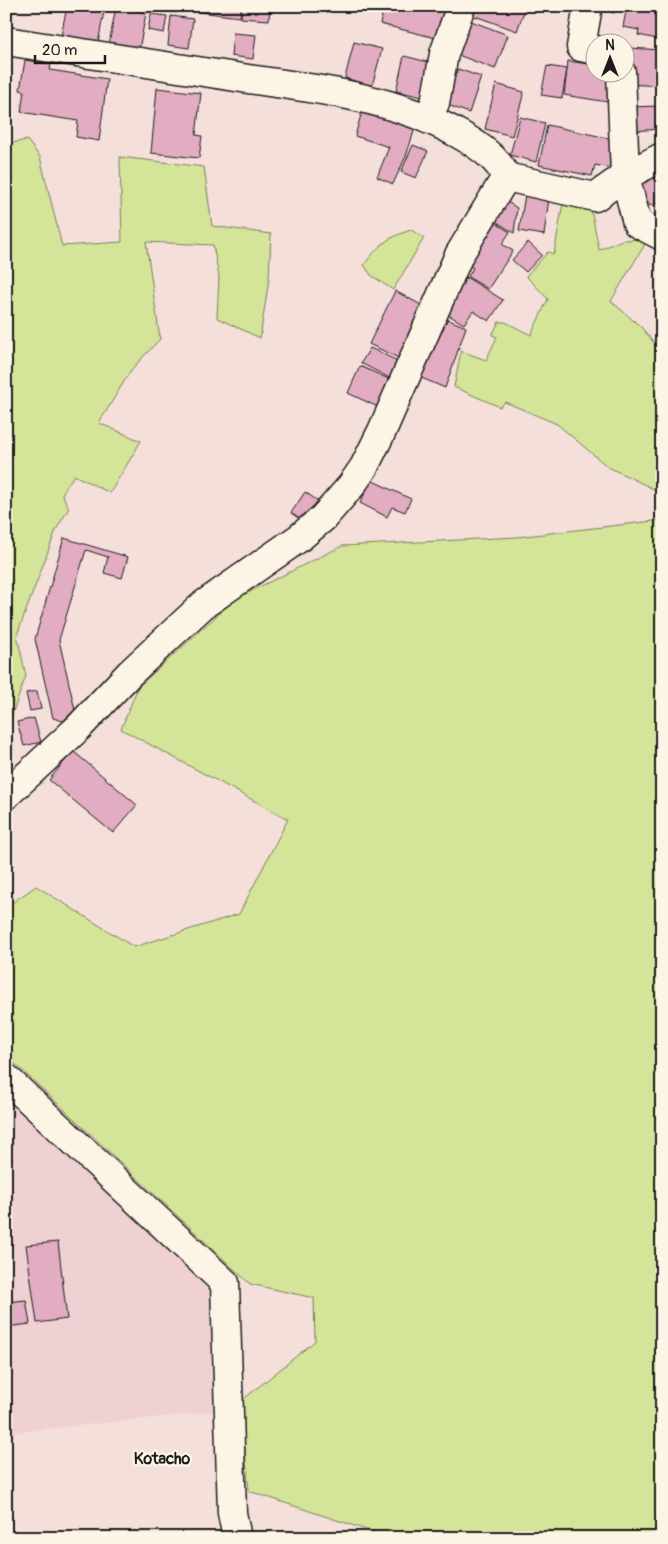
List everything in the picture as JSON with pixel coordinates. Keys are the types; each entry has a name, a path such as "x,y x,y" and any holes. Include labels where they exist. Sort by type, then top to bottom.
{"street":[{"path":"427,119 435,103 444,54 461,6"},
{"path":"586,48 580,47 588,6"},
{"path":"6,41 296,86 372,100 427,119 481,146 495,158 506,177 595,197 625,176 662,157"},
{"path":"621,82 625,176 637,223 662,236"},
{"path":"6,795 78,728 130,673 203,604 299,538 322,518 351,486 364,467 382,431 458,255 506,177"},
{"path":"6,1078 225,1283 232,1513 237,1538"}],"shaded area":[{"path":"6,1097 217,1290 220,1411 6,1433"}],"green space":[{"path":"27,140 40,157 62,246 122,242 120,157 204,167 212,226 271,234 269,279 260,338 217,318 219,277 213,245 146,242 160,339 131,370 99,423 141,441 110,493 74,475 62,494 69,508 56,530 17,635 26,676 6,731 6,384 9,362 6,144"},
{"path":"564,197 590,203 599,250 622,240 648,239 611,301 641,327 662,352 662,493 608,467 557,424 505,402 500,407 454,387 461,351 486,360 497,337 492,335 499,322 505,322 531,335 548,299 526,276 548,252 554,254"},
{"path":"411,230 424,238 393,290 371,275 364,265 384,243 395,236"},
{"path":"662,520 662,1538 391,1538 249,1491 240,1402 315,1341 314,1298 250,1284 6,1055 6,907 36,886 134,947 239,914 288,819 121,729 138,687 235,599 342,546 517,537"}],"building":[{"path":"67,6 105,6 98,43 61,36"},
{"path":"137,6 178,6 177,13 137,8"},
{"path":"192,6 241,6 240,17 191,11"},
{"path":"242,6 270,6 269,20 241,18"},
{"path":"384,6 456,6 444,40 380,24"},
{"path":"475,6 526,6 517,31 472,15"},
{"path":"593,6 616,6 614,13"},
{"path":"627,6 662,6 662,40 638,35 639,30 623,27"},
{"path":"116,7 146,13 139,50 109,44"},
{"path":"151,14 167,16 164,33 148,30"},
{"path":"171,16 193,19 189,48 168,45"},
{"path":"463,18 508,35 495,69 450,52"},
{"path":"233,33 256,35 253,59 231,56"},
{"path":"354,42 382,49 372,86 345,78"},
{"path":"636,48 662,50 662,86 628,84 628,82 636,82"},
{"path":"404,56 436,64 427,98 396,91"},
{"path":"25,60 51,64 50,70 107,79 99,141 76,137 78,121 21,112 24,91 20,90"},
{"path":"568,61 586,64 586,82 611,82 608,102 564,95"},
{"path":"547,66 567,69 562,98 541,95"},
{"path":"458,69 481,77 469,113 445,104"},
{"path":"496,84 524,92 512,136 485,129"},
{"path":"157,88 201,93 196,135 202,136 199,158 151,153"},
{"path":"662,106 662,129 629,131 627,107"},
{"path":"363,108 416,125 406,156 393,184 377,177 389,147 355,136"},
{"path":"520,117 545,123 536,162 510,155"},
{"path":"547,125 617,140 611,168 595,165 592,176 539,165"},
{"path":"413,145 428,151 416,178 401,172"},
{"path":"662,165 662,201 650,206 640,185 643,184 640,175"},
{"path":"525,195 549,198 544,235 519,231"},
{"path":"506,201 517,208 514,233 494,220"},
{"path":"491,220 510,232 502,244 513,251 488,289 468,277 473,268 464,262"},
{"path":"528,242 542,255 526,272 512,260"},
{"path":"466,277 503,300 489,321 473,311 464,324 445,313"},
{"path":"395,291 429,309 405,361 369,344"},
{"path":"442,317 466,327 445,388 417,376"},
{"path":"370,348 404,364 395,381 361,363"},
{"path":"360,366 393,381 380,408 348,393"},
{"path":"371,480 411,499 405,512 392,507 387,517 360,503"},
{"path":"305,492 318,501 304,522 291,513"},
{"path":"64,538 128,557 122,578 104,573 108,557 86,550 59,640 75,710 63,721 53,718 35,639"},
{"path":"37,691 41,709 30,711 26,693"},
{"path":"34,718 41,742 24,746 17,722"},
{"path":"73,751 137,805 113,833 49,780"},
{"path":"58,1242 67,1319 37,1323 26,1245"},
{"path":"26,1300 30,1324 6,1327 6,1302"}],"district":[{"name":"Kotacho","path":"162,1458"}]}
